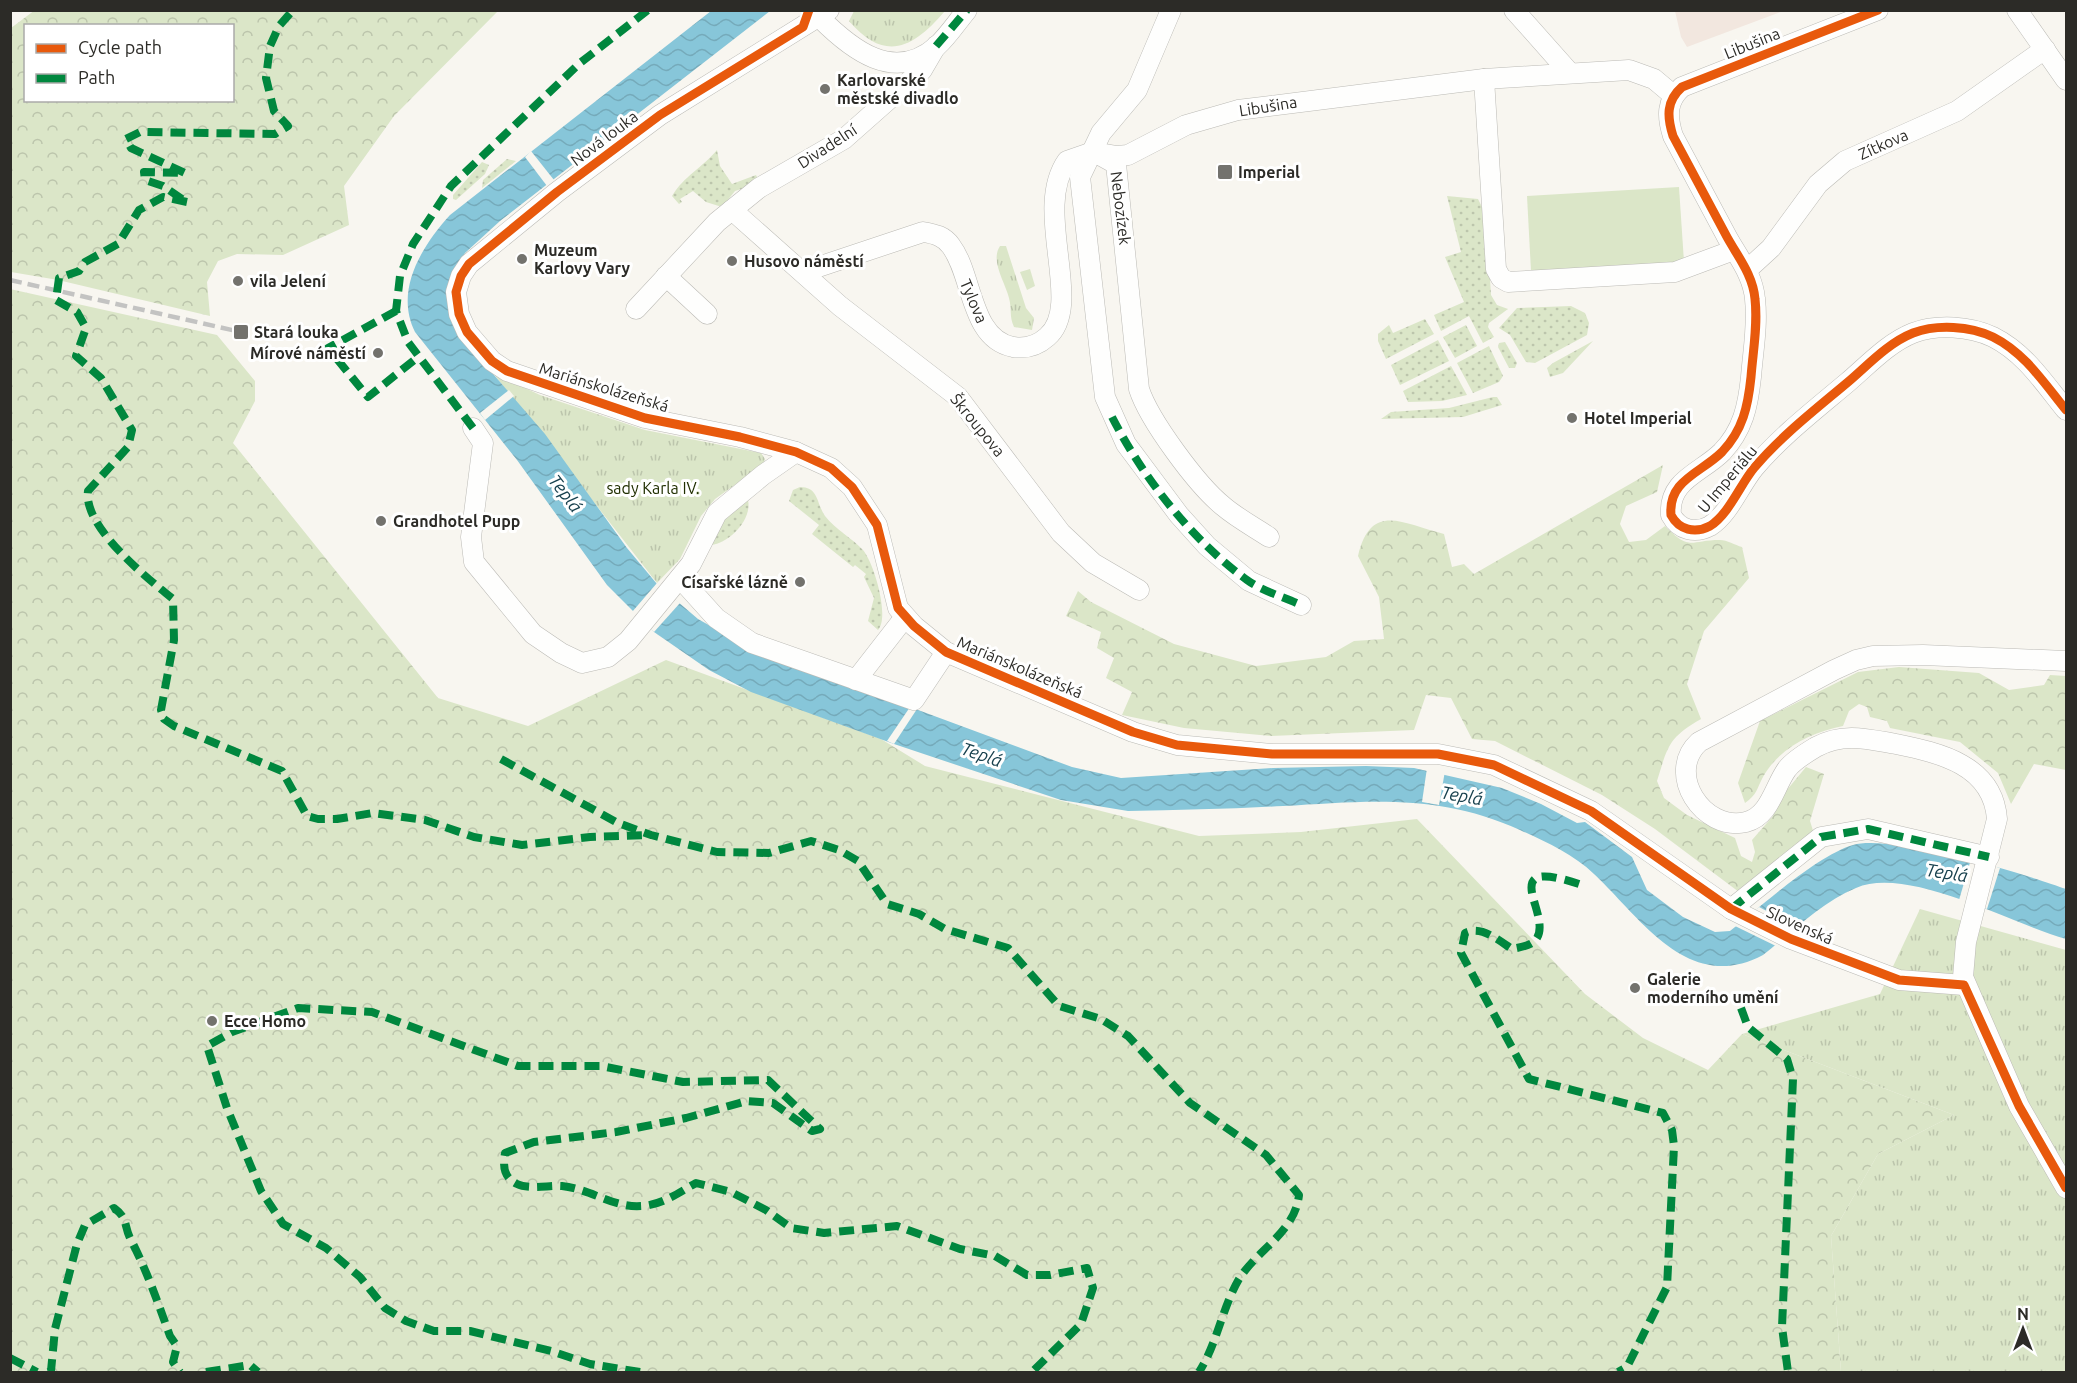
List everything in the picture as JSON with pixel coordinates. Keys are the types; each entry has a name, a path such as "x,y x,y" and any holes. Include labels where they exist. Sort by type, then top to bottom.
{"street":[{"path":"815,17 848,45 868,58 880,61 901,61 920,57 936,46 967,10"},
{"path":"1093,152 1101,133 1137,90 1171,10"},
{"path":"1514,10 1569,72"},
{"name":"Libušina","path":"1093,152 1117,156 1128,155 1186,125 1238,110 1484,79 1629,70 1654,79 1673,95 1682,87 1878,10"},
{"path":"2017,10 2067,80"},
{"name":"Nová louka","path":"457,303 456,292 461,276 469,264 557,192 660,115 815,17"},
{"name":"Divadelní","path":"732,210 759,188 844,139 922,70 936,46"},
{"name":"Zítkova","path":"1747,270 1771,248 1818,183 1845,161 1957,111 2045,49"},
{"path":"1484,79 1496,269 1500,278 1508,282 1675,272 1734,250"},
{"name":"U Imperiálu","path":"1673,95 1669,113 1673,136 1747,270 1755,298 1756,317 1748,405 1738,430 1724,450 1705,467 1678,485 1673,493 1671,515 1681,526 1695,531 1716,521 1754,468 1787,435 1887,348 1913,333 1957,328 1992,336 2023,357 2067,410"},
{"name":"Tylova","path":"803,272 923,232 938,235 952,247 990,335 1008,346 1032,346 1052,333 1062,311 1054,207 1058,178 1067,161 1093,152"},
{"name":"Nebozízek","path":"1269,537 1222,506 1193,472 1144,404 1139,389 1116,164 1093,152 1083,166 1080,177 1105,398 1112,417 1126,444 1179,515 1207,546 1249,581 1301,605"},
{"path":"636,309 707,230 732,210 803,272"},
{"name":"Škroupova","path":"803,272 840,306 958,397 1075,548 1093,563 1139,590"},
{"path":"666,276 707,314"},
{"name":"Mariánskolázeňská","path":"457,303 467,332 492,362 507,371 645,418 796,452 831,468 852,487 869,511 884,546 898,608 905,617 946,652 1133,732 1177,745 1272,754 1438,754"},
{"path":"1112,417 1144,404"},
{"path":"473,428 483,443 471,537 474,562 533,634 561,653 582,663 608,657 628,641 691,564 717,513 763,475 796,452"},
{"path":"674,585 752,643 914,700 946,652"},
{"path":"856,680 905,617"},
{"path":"2067,661 1888,654 1856,660 1709,736 1692,748 1686,763 1686,782 1702,809 1726,822 1743,823 1753,820 1768,806 1788,768 1818,746 1853,737 1938,752 1964,765 1989,792 1997,819 1963,956 1964,985 2019,1106 2067,1188"},
{"name":"Slovenská","path":"1438,754 1494,765 1581,806 1738,913 1791,939 1899,980 1964,985"},
{"path":"1738,913 1821,837 1868,829 1988,861"}],"shaded area":[{"path":"1675,10 1783,11 1687,47 1681,37"}],"green space":[{"path":"35,10 498,10 394,116 344,186 349,225 283,255 237,254 218,261 207,282 210,316 58,280 11,272 11,28"},
{"path":"854,10 945,11 922,34 911,41 899,46 887,46 875,43 849,21"},
{"path":"717,150 720,166 732,184 756,175 760,183 735,191 722,207 706,202 693,191 680,199 682,202 679,204 672,196 688,177"},
{"path":"507,159 516,161 482,188 483,180"},
{"path":"482,162 489,165 485,174 456,200 453,199 453,195"},
{"path":"1679,187 1684,262 1531,271 1527,196"},
{"path":"1447,196 1478,199 1486,215 1491,295 1497,305 1508,309 1489,323 1488,327 1494,337 1483,343 1469,316 1441,331 1434,315 1464,302 1445,257 1461,252"},
{"path":"1000,246 1006,246 1026,308 1034,318 1032,330 1014,327 1012,323 1009,298 997,265 997,252"},
{"path":"1030,269 1035,286 1027,290 1020,272"},
{"path":"10,289 217,335 255,381 255,401 233,443 438,698 528,726 666,660 881,739 925,766 1199,836 1301,832 1417,819 1585,994 1643,1038 1708,1070 1742,1034 1954,1115 1878,1154 1831,1236 1841,1372 11,1372"},
{"path":"1571,306 1585,313 1589,323 1587,335 1535,363 1526,362 1510,335 1499,328 1517,308"},
{"path":"1425,319 1434,334 1386,359 1378,341 1378,334 1389,325 1393,333"},
{"path":"1466,325 1477,346 1455,358 1443,337"},
{"path":"1438,340 1449,361 1400,385 1391,365"},
{"path":"1593,341 1563,373 1550,377 1547,368"},
{"path":"1505,342 1517,363 1515,368 1509,368 1498,347 1499,343"},
{"path":"1489,346 1503,376 1499,382 1473,393 1457,363"},
{"path":"1451,366 1467,395 1442,401 1408,402 1403,391"},
{"name":"sady Karla IV.","path":"493,373 540,395 645,430 761,453 765,459 763,465 715,499 701,516 680,559 657,583"},
{"path":"1497,397 1502,405 1463,417 1381,419 1391,412 1449,408"},
{"path":"1663,465 1657,492 1626,506 1620,524 1629,542 1646,540 1665,526 1686,542 1725,541 1742,547 1749,578 1704,631 1687,684 1701,719 1675,738 1667,751 1657,781 1664,798 1687,815 1735,838 1741,856 1752,862 1755,852 1752,840 1773,816 1781,797 1806,767 1824,774 1810,821 1815,837 1743,895 1655,829 1602,795 1495,741 1472,739 1451,698 1426,695 1414,730 1271,736 1184,728 1122,715 1132,692 1106,678 1114,658 1097,648 1101,632 1066,616 1078,591 1091,602 1174,644 1256,666 1326,657 1354,641 1384,639 1379,597 1358,556 1371,528 1380,522 1402,522 1444,534 1452,567 1464,564 1474,574"},
{"path":"800,487 814,493 825,516 863,550 872,566 881,602 882,614 878,630 868,621 874,598 864,577 866,574 855,565 853,567 812,534 819,525 789,501 793,490"},
{"path":"747,497 749,505 747,513 739,528 726,539 711,545 721,522"},
{"path":"1899,667 1979,673 2009,690 2044,685 2050,675 2066,676 2066,770 2034,764 2011,804 1998,773 1960,742 1890,728 1887,721 1870,717 1867,707 1859,704 1849,711 1843,726 1808,737 1787,750 1770,767 1754,794 1745,803 1738,783 1760,721 1858,672"},
{"path":"1920,909 2066,950 2066,1372 1841,1372 1831,1236 1878,1154 1954,1115 1742,1034 1880,994"}],"water":[{"name":"Teplá","path":"711,11 770,11 500,221 465,253 454,273 475,353 545,434 627,548 657,584 698,619 769,659 910,707 1072,767 1121,778 1273,768 1366,766 1414,768 1502,788 1541,804 1577,823 1585,822 1632,857 1647,890 1683,917 1715,932 1730,931 1823,859 1853,845 1872,843 1897,845 1959,857 2066,889 2066,939 1932,890 1903,884 1878,883 1856,888 1831,901 1763,955 1736,965 1711,965 1689,958 1668,946 1577,860 1540,839 1490,818 1461,810 1403,802 1344,802 1244,808 1128,811 1061,800 894,744 751,692 709,670 654,632 607,585 517,460 415,332 409,316 408,300 409,285 414,269 430,240 450,215"}],"pier":[{"path":"531,151 554,180 547,186 525,157"},
{"path":"509,390 514,396 485,420 480,413"},
{"path":"657,583 680,603 654,632 632,612"},
{"path":"910,707 917,709 894,744 887,741"},
{"path":"1427,768 1445,771 1439,805 1422,802"},
{"path":"1971,859 2000,868 1987,909 1959,900"},
{"path":"1759,907 1801,929 1778,947 1735,926"}],"railway":[{"path":"10,280 241,332"}],"marked path":[{"path":"182,199 163,186 145,180 144,172 185,173 131,148 126,139 140,132 275,134 288,126 274,111 266,78 270,46 279,26 293,10"},
{"path":"473,428 408,342 396,311 400,276 413,244 451,186 580,63 648,10"},
{"path":"936,46 967,10"},
{"path":"187,202 163,197 139,210 118,244 85,262 79,271 59,278 56,300 77,312 86,328 76,356 101,378 132,430 128,447 88,491 89,505 96,520 119,551 173,599 174,640 161,710 164,719 174,726 282,771 307,816 318,819 337,819 373,813 425,820 474,837 522,845 590,837 651,835"},
{"path":"396,311 328,348 368,397 418,357"},
{"path":"1112,417 1154,485 1188,527 1207,546 1253,584 1301,605"},
{"path":"501,759 618,823 651,835 717,852 769,853 811,841 839,850 858,861 887,904 919,914 945,929 1008,948 1059,1006 1101,1019 1128,1036 1190,1103 1266,1155 1299,1195 1296,1208 1291,1220 1283,1230 1239,1279 1199,1372"},
{"path":"1731,909 1821,837 1868,829 1989,857"},
{"path":"1579,884 1553,877 1539,877 1532,882 1540,927 1537,938 1532,943 1512,949 1483,932 1471,931 1465,933 1461,953 1529,1079 1663,1113 1672,1130 1674,1146 1667,1287 1627,1367 1618,1372"},
{"path":"640,1372 590,1364 551,1351 470,1331 434,1331 406,1321 385,1308 360,1277 326,1248 283,1224 261,1191 227,1108 207,1046 232,1032 298,1008 372,1012 518,1066 601,1066 683,1082 768,1080 820,1129 812,1131 773,1103 747,1101 686,1118 616,1132 534,1142 505,1153 505,1171 512,1181 522,1186 573,1188 631,1206 656,1203 696,1183 731,1192 766,1210 791,1228 824,1233 897,1226 960,1249 995,1256 1027,1275 1050,1275 1087,1268 1093,1288 1081,1324 1032,1372"},
{"path":"1741,1008 1748,1027 1787,1059 1793,1079 1782,1327 1788,1372"},
{"path":"48,1372 51,1371 55,1329 77,1244 85,1225 114,1208 124,1219 170,1336 177,1346 173,1362 180,1372"},
{"path":"10,1358 37,1372"},
{"path":"206,1372 250,1365 258,1372"}],"cycle path":[{"path":"809,10 803,27 660,115 557,192 469,264 461,276 456,292 459,314 467,332 492,361 507,371 645,418 740,437 796,452 831,468 852,487 877,525 898,608 914,626 946,652 1133,732 1177,745 1272,754 1438,754 1494,765 1591,811 1731,909 1791,939 1899,980 1964,985 2019,1106 2066,1188"},
{"path":"1878,10 1682,87 1673,98 1669,110 1673,136 1748,274 1754,290 1756,318 1750,388 1740,426 1722,452 1680,485 1671,503 1671,515 1678,524 1693,530 1710,526 1717,521 1729,507 1754,468 1787,434 1887,348 1904,337 1922,330 1943,327 1964,329 1993,337 2015,351 2042,379 2066,410"}],"place":[{"name":"Karlovarské městské divadlo","path":"825,89"},
{"name":"Imperial","path":"1225,172"},
{"name":"Muzeum Karlovy Vary","path":"522,259"},
{"name":"Husovo náměstí","path":"732,261"},
{"name":"vila Jelení","path":"238,281"},
{"name":"Stará louka","path":"241,332"},
{"name":"Mírové náměstí","path":"378,353"},
{"name":"Hotel Imperial","path":"1572,418"},
{"name":"Grandhotel Pupp","path":"381,521"},
{"name":"Císařské lázně","path":"800,582"},
{"name":"Galerie moderního umění","path":"1635,988"},
{"name":"Ecce Homo","path":"212,1021"}]}
